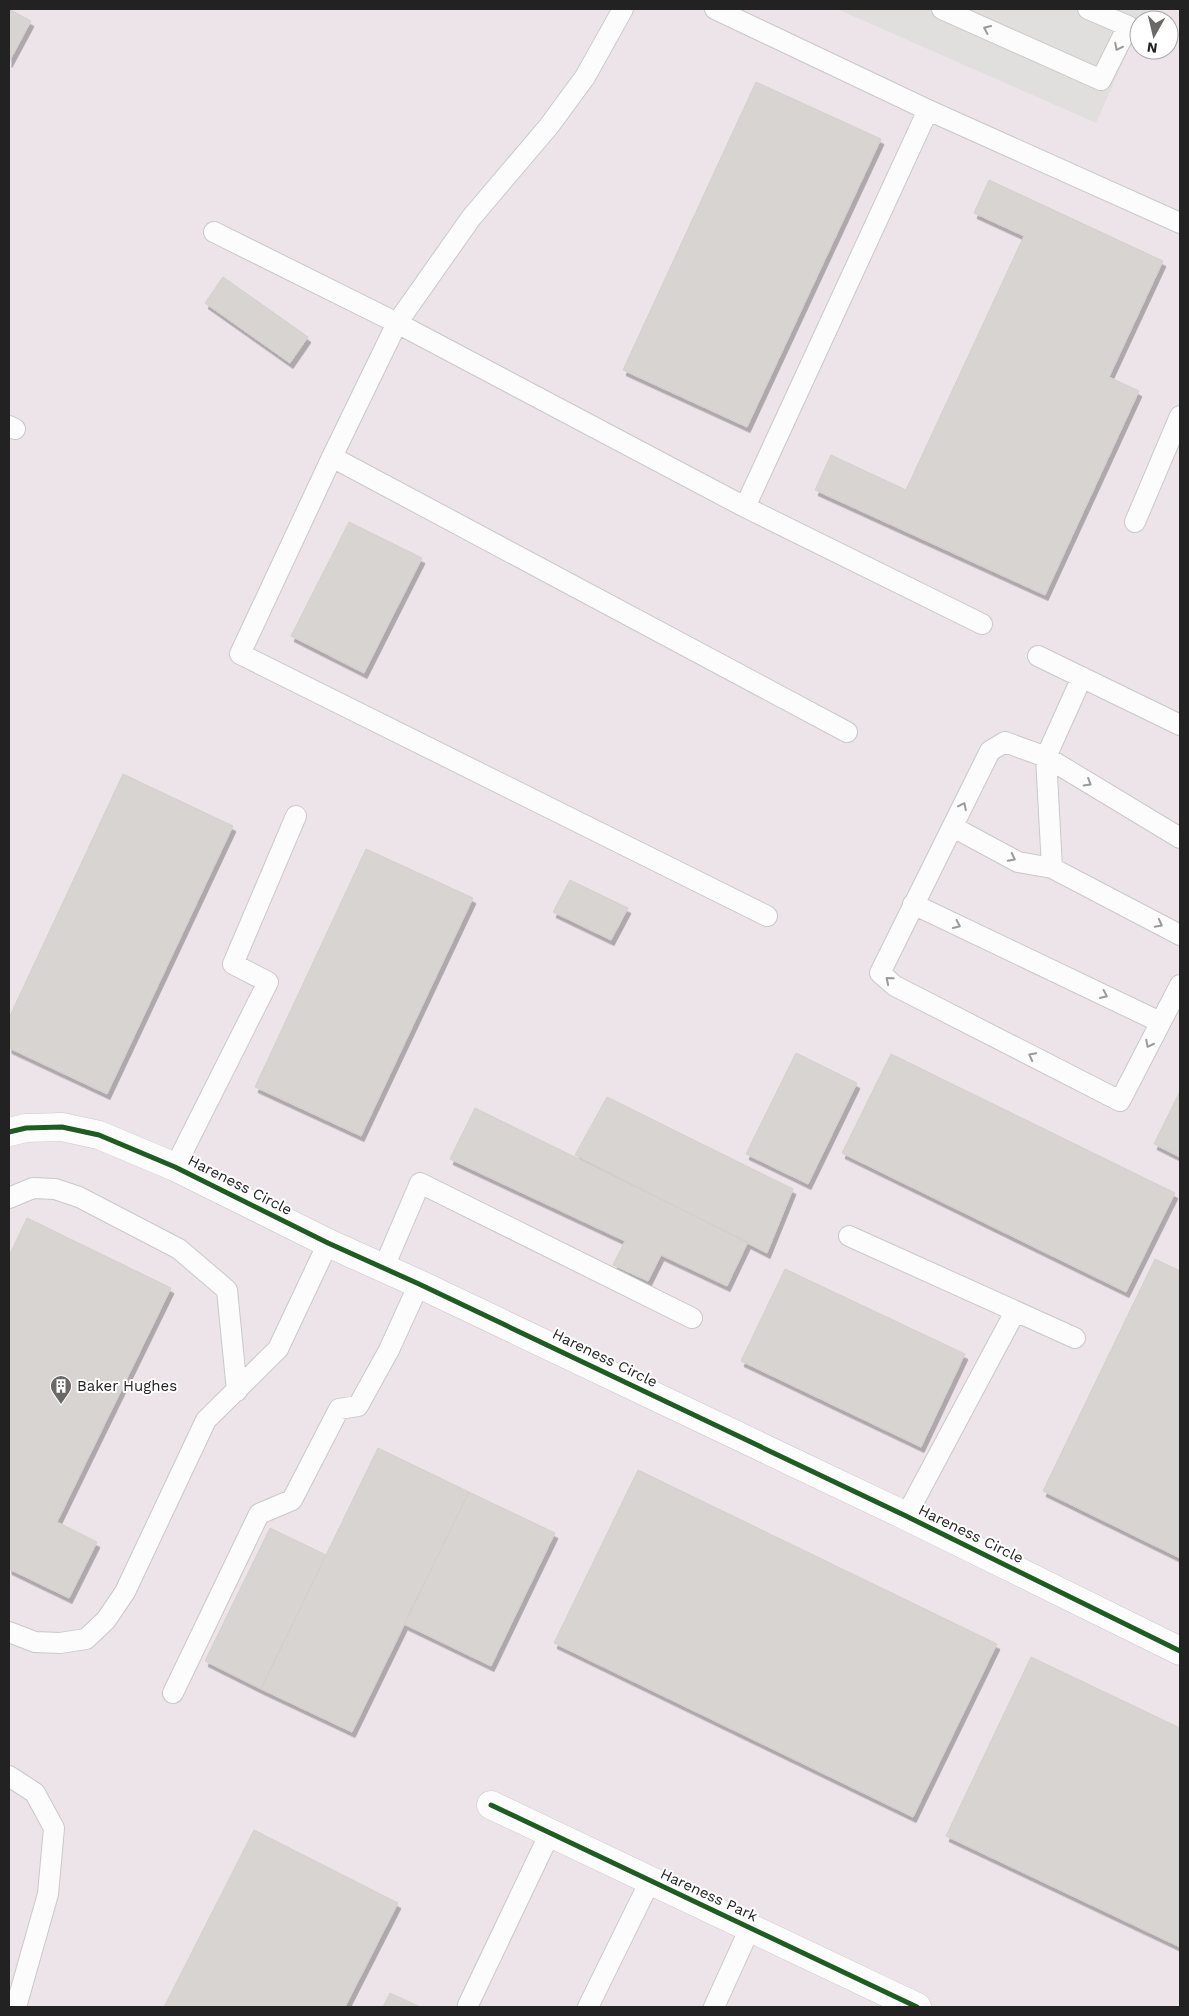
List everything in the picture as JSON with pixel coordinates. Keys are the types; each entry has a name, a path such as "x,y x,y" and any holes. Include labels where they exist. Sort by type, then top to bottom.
{"street":[{"name":"Hareness Circle","path":"9,1132 26,1128 62,1127 99,1135 175,1166 328,1243 420,1284 906,1516 1180,1652"},
{"name":"Hareness Park","path":"491,1805 750,1928 906,2005"}],"lane":[{"path":"623,9 584,77 549,126 471,218 397,323 240,654 767,916"},
{"path":"716,9 928,110 1180,224"},
{"path":"942,9 1101,80 1128,26 1088,9"},
{"path":"745,508 928,110"},
{"path":"214,232 397,323 745,508 982,624"},
{"path":"1136,522 1180,416"},
{"path":"332,457 847,732"},
{"path":"1038,656 1180,725"},
{"path":"1052,868 1046,757 1082,677"},
{"path":"1180,838 1046,757 1005,742 990,751 880,973 895,986 1120,1101 1180,985"},
{"path":"175,1166 268,982 234,964 296,816"},
{"path":"953,827 1018,862 1052,868 1180,935"},
{"path":"913,904 1160,1022"},
{"path":"384,1267 420,1183 692,1318"},
{"path":"9,1198 33,1188 55,1189 79,1197 179,1249 227,1290 237,1391"},
{"path":"850,1236 1075,1338"},
{"path":"9,1632 35,1642 60,1644 86,1639 106,1620 125,1592 206,1420 278,1349 328,1243"},
{"path":"174,1692 259,1514 292,1500 339,1410 358,1406 389,1350 420,1284"},
{"path":"906,1516 1015,1312"},
{"path":"9,1776 36,1793 54,1828 48,1894 16,2007"},
{"path":"468,2005 550,1833"},
{"path":"588,2007 650,1881"},
{"path":"714,2007 750,1928"}],"shaded area":[{"path":"9,9 1180,9 1180,2007 9,2007"},
{"path":"837,9 1147,9 1129,10 1129,49 1096,123"}],"building":[{"path":"9,9 31,21 9,62"},
{"path":"756,82 881,139 747,427 623,370"},
{"path":"989,180 1163,261 1109,377 1139,391 1045,595 815,490 831,455 906,490 1024,236 974,213"},
{"path":"223,277 308,337 290,363 205,303"},
{"path":"349,522 422,558 364,673 291,636"},
{"path":"123,774 233,826 107,1094 9,1048 9,1018"},
{"path":"366,849 473,898 361,1136 255,1087"},
{"path":"570,880 628,908 611,940 553,912"},
{"path":"796,1053 857,1083 808,1184 746,1154"},
{"path":"891,1054 1175,1193 1126,1292 842,1153"},
{"path":"1180,1091 1180,1157 1154,1144"},
{"path":"607,1097 793,1189 767,1253 575,1155"},
{"path":"475,1108 748,1242 727,1286 661,1255 648,1281 613,1265 625,1241 450,1159"},
{"name":"Baker Hughes","path":"27,1218 171,1288 57,1522 97,1542 69,1598 9,1569 9,1256"},
{"path":"1155,1259 1180,1271 1180,1558 1043,1491"},
{"path":"785,1269 965,1354 921,1447 741,1361"},
{"path":"378,1448 469,1492 352,1732 261,1689"},
{"path":"638,1470 997,1644 913,1817 554,1643"},
{"path":"469,1492 555,1533 491,1666 404,1624"},
{"path":"270,1528 326,1555 261,1689 205,1661"},
{"path":"1031,1657 1180,1728 1180,1947 946,1836"},
{"path":"254,1830 398,1903 345,2007 164,2007"},
{"path":"390,1993 420,2007 383,2007"}],"cycle path":[{"path":"9,1132 26,1128 62,1127 99,1135 175,1167 328,1243 419,1284 906,1516 1180,1651"},
{"path":"491,1805 917,2007"}],"place":[{"name":"Baker Hughes","path":"61,1405"}]}
